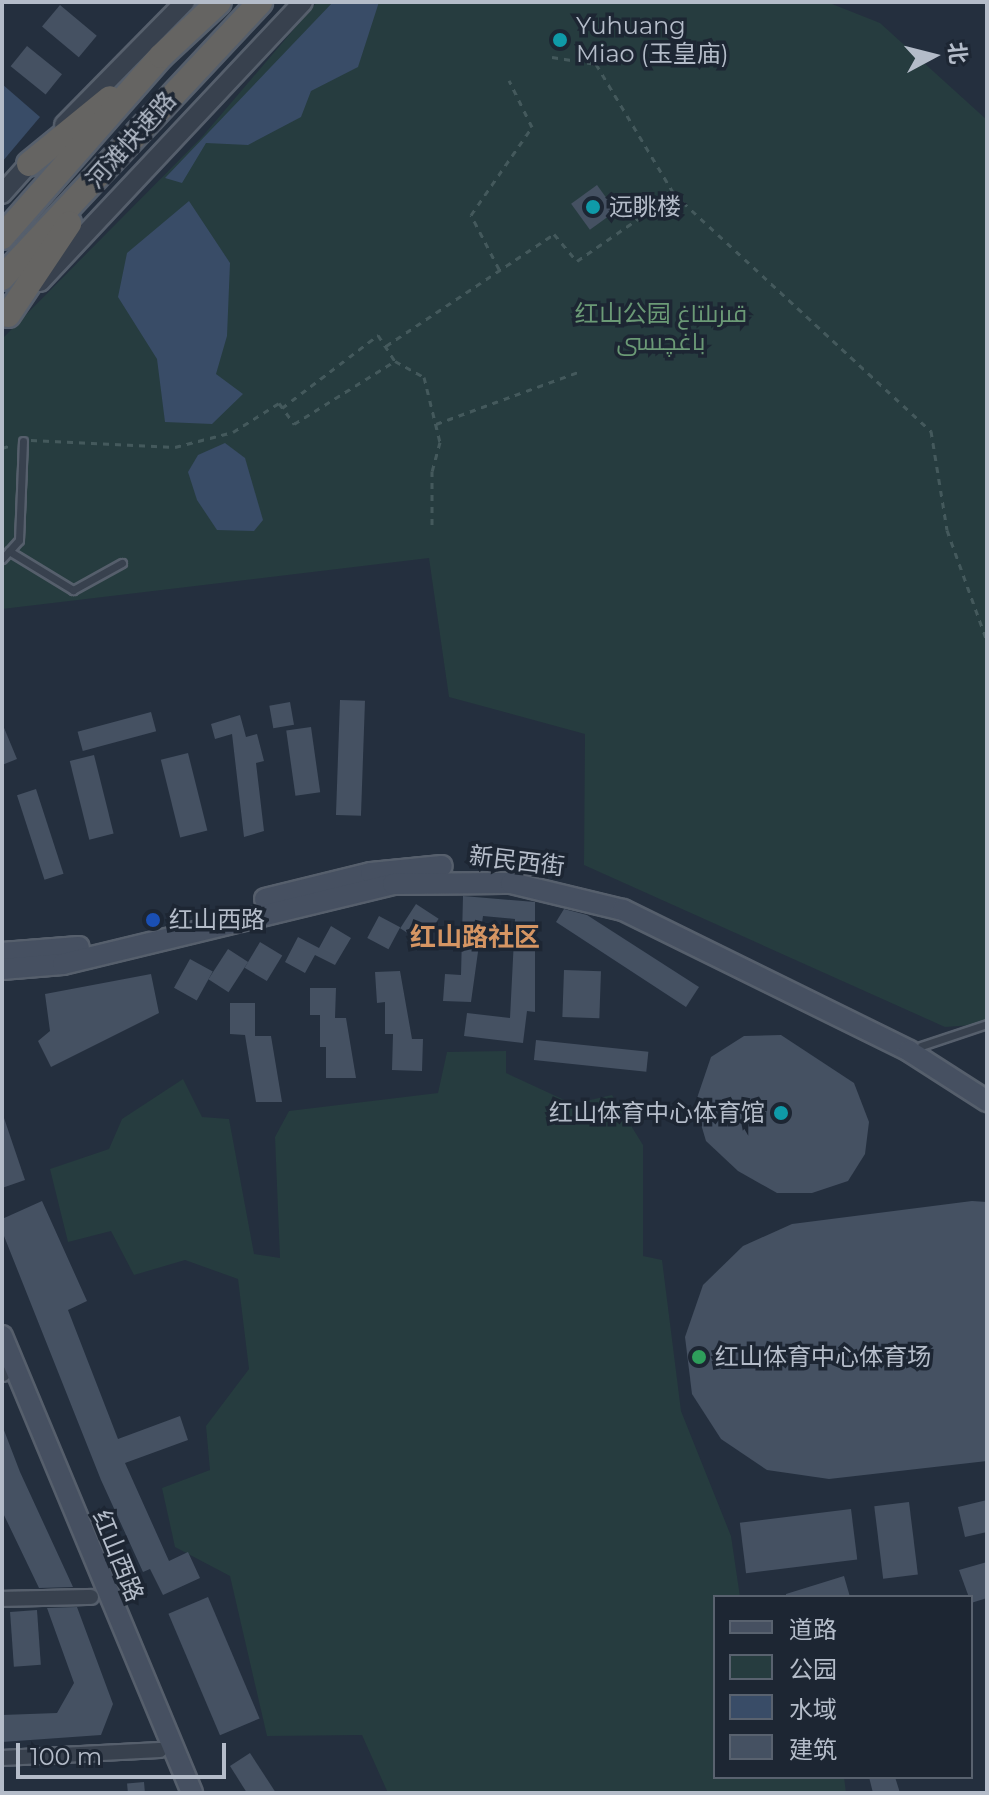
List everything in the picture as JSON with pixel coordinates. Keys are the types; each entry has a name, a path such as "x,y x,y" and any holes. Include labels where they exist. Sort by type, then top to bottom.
{"highway":[{"name":"河滩快速路","path":"2,237 161,56 219,2"},
{"name":"河滩快速路","path":"2,278 260,2"},
{"path":"29,164 161,56"},
{"path":"5,318 103,173"}],"main road":[{"name":"新民西街","path":"2,953 73,949 371,873 510,870 639,904 921,1046 987,1087"},
{"name":"新民西街","path":"2,969 63,964 393,884 511,883 623,910 909,1051 987,1101"},
{"name":"红山西路","path":"2,1336 192,1793"},
{"name":"红山西路","path":"2,1373 91,1597 179,1793"}],"street":[{"path":"2,194 184,2"},
{"path":"5,318 303,2"},
{"path":"2,1599 91,1597"},
{"path":"2,1758 160,1750"}],"lane":[{"path":"2,559 19,540 23,441"},
{"path":"9,551 73,590 122,563"},
{"path":"921,1046 987,1024"}],"path":[{"path":"552,57 596,64 674,194 931,431 947,530 987,641"},
{"path":"499,270 471,215 532,127 509,80"},
{"path":"386,346 554,234 577,261 674,194"},
{"path":"282,408 378,335 395,361 424,377 436,424 432,526"},
{"path":"23,441 175,447 233,432 279,403 294,424 395,361"},
{"path":"436,424 578,372"}],"green space":[{"name":"红山公园 قىزىلتاغ باغچىسى","path":"317,2 827,2 880,23 987,120 987,1024 945,1027 584,865 585,734 449,697 429,558 2,609 2,339 202,137"},
{"path":"506,1051 506,1073 573,1104 612,1095 643,1145 643,1256 662,1260 681,1411 731,1536 740,1595 713,1595 713,1779 844,1779 846,1793 388,1793 362,1735 267,1736 230,1576 175,1547 162,1488 210,1470 206,1426 249,1369 238,1279 185,1260 134,1275 111,1231 68,1242 50,1169 109,1149 122,1119 183,1079 202,1117 229,1119 254,1254 280,1258 275,1137 289,1111 438,1093 447,1052"}],"water":[{"path":"333,2 379,2 358,67 311,91 301,117 248,145 206,143 182,183 165,178"},
{"path":"2,84 40,117 2,162"},
{"path":"189,201 230,263 227,336 216,374 243,394 212,424 165,422 157,359 118,297 127,253"},
{"path":"225,443 245,458 263,520 254,531 217,530 197,500 188,472 198,455"}],"building":[{"path":"60,5 97,36 79,57 42,26"},
{"path":"27,46 62,74 46,95 11,66"},
{"name":"远眺楼","path":"597,185 616,211 590,230 571,204"},
{"path":"340,700 365,701 361,816 336,815"},
{"path":"290,702 294,725 273,728 269,706"},
{"path":"151,712 156,731 83,751 78,732"},
{"path":"240,715 246,737 257,734 264,761 256,763 264,831 244,837 232,734 215,739 211,724"},
{"path":"2,723 17,759 2,765"},
{"path":"311,727 320,792 295,796 286,730"},
{"path":"188,753 207,831 180,837 161,760"},
{"path":"94,755 114,834 89,840 70,761"},
{"path":"36,789 64,874 44,880 17,795"},
{"path":"463,896 535,902 535,1012 527,1011 523,1043 464,1036 467,1013 510,1018 515,919 483,916 471,1002 443,1001 445,974 461,975"},
{"path":"416,904 439,919 423,943 400,928"},
{"path":"564,909 587,915 699,987 686,1007 556,922"},
{"path":"379,916 400,927 388,949 367,938"},
{"path":"331,926 351,938 335,965 315,955 305,973 285,962 298,937 319,948"},
{"path":"260,942 282,955 267,981 245,968"},
{"path":"228,949 248,962 229,992 208,979"},
{"path":"190,959 213,972 197,1000 174,988"},
{"path":"564,970 601,971 599,1018 562,1017"},
{"path":"400,971 412,1039 423,1039 422,1071 392,1070 393,1034 385,1034 385,1002 377,1003 375,972"},
{"path":"151,974 159,1013 51,1067 38,1041 50,1031 45,994"},
{"path":"310,988 336,988 335,1018 346,1018 356,1078 326,1078 326,1047 320,1047 320,1015 310,1015"},
{"path":"230,1003 255,1003 255,1036 271,1036 282,1102 256,1102 245,1035 230,1034"},
{"name":"红山体育中心体育馆","path":"781,1035 854,1083 869,1122 865,1154 848,1181 812,1193 777,1193 738,1171 706,1141 695,1104 711,1057 744,1036"},
{"path":"536,1040 648,1052 646,1072 534,1060"},
{"path":"2,1119 25,1180 2,1188"},
{"path":"42,1201 87,1301 68,1310 118,1439 180,1416 188,1440 125,1463 169,1561 188,1552 200,1578 163,1595 150,1569 143,1572 101,1480 2,1231 2,1219"},
{"path":"972,1201 987,1202 987,1461 829,1479 767,1470 721,1439 692,1394 685,1337 703,1285 743,1246 792,1224"},
{"path":"2,1425 73,1587 39,1588 2,1511"},
{"path":"987,1500 987,1532 965,1537 958,1507"},
{"path":"909,1502 918,1574 883,1579 874,1506"},
{"path":"851,1509 857,1560 746,1573 740,1523"},
{"path":"987,1562 987,1598 973,1602 973,1595 968,1595 959,1570"},
{"path":"844,1576 849,1595 786,1595"},
{"path":"208,1597 260,1719 220,1735 168,1614"},
{"path":"77,1607 113,1704 101,1735 2,1742 2,1715 57,1713 74,1683 47,1608"},
{"path":"37,1610 41,1665 14,1667 10,1612"},
{"path":"250,1753 276,1793 247,1793 230,1766"},
{"path":"870,1779 896,1779 900,1793 873,1793"},
{"path":"144,1782 145,1793 128,1793 127,1783"}],"place":[{"name":"Yuhuang Miao (玉皇庙)","path":"560,40"},
{"name":"远眺楼","path":"593,207"},
{"name":"红山西路","path":"153,920"},
{"name":"红山体育中心体育馆","path":"781,1113"},
{"name":"红山体育中心体育场","path":"699,1357"}],"district":[{"name":"红山路社区","path":"475,938"}]}
